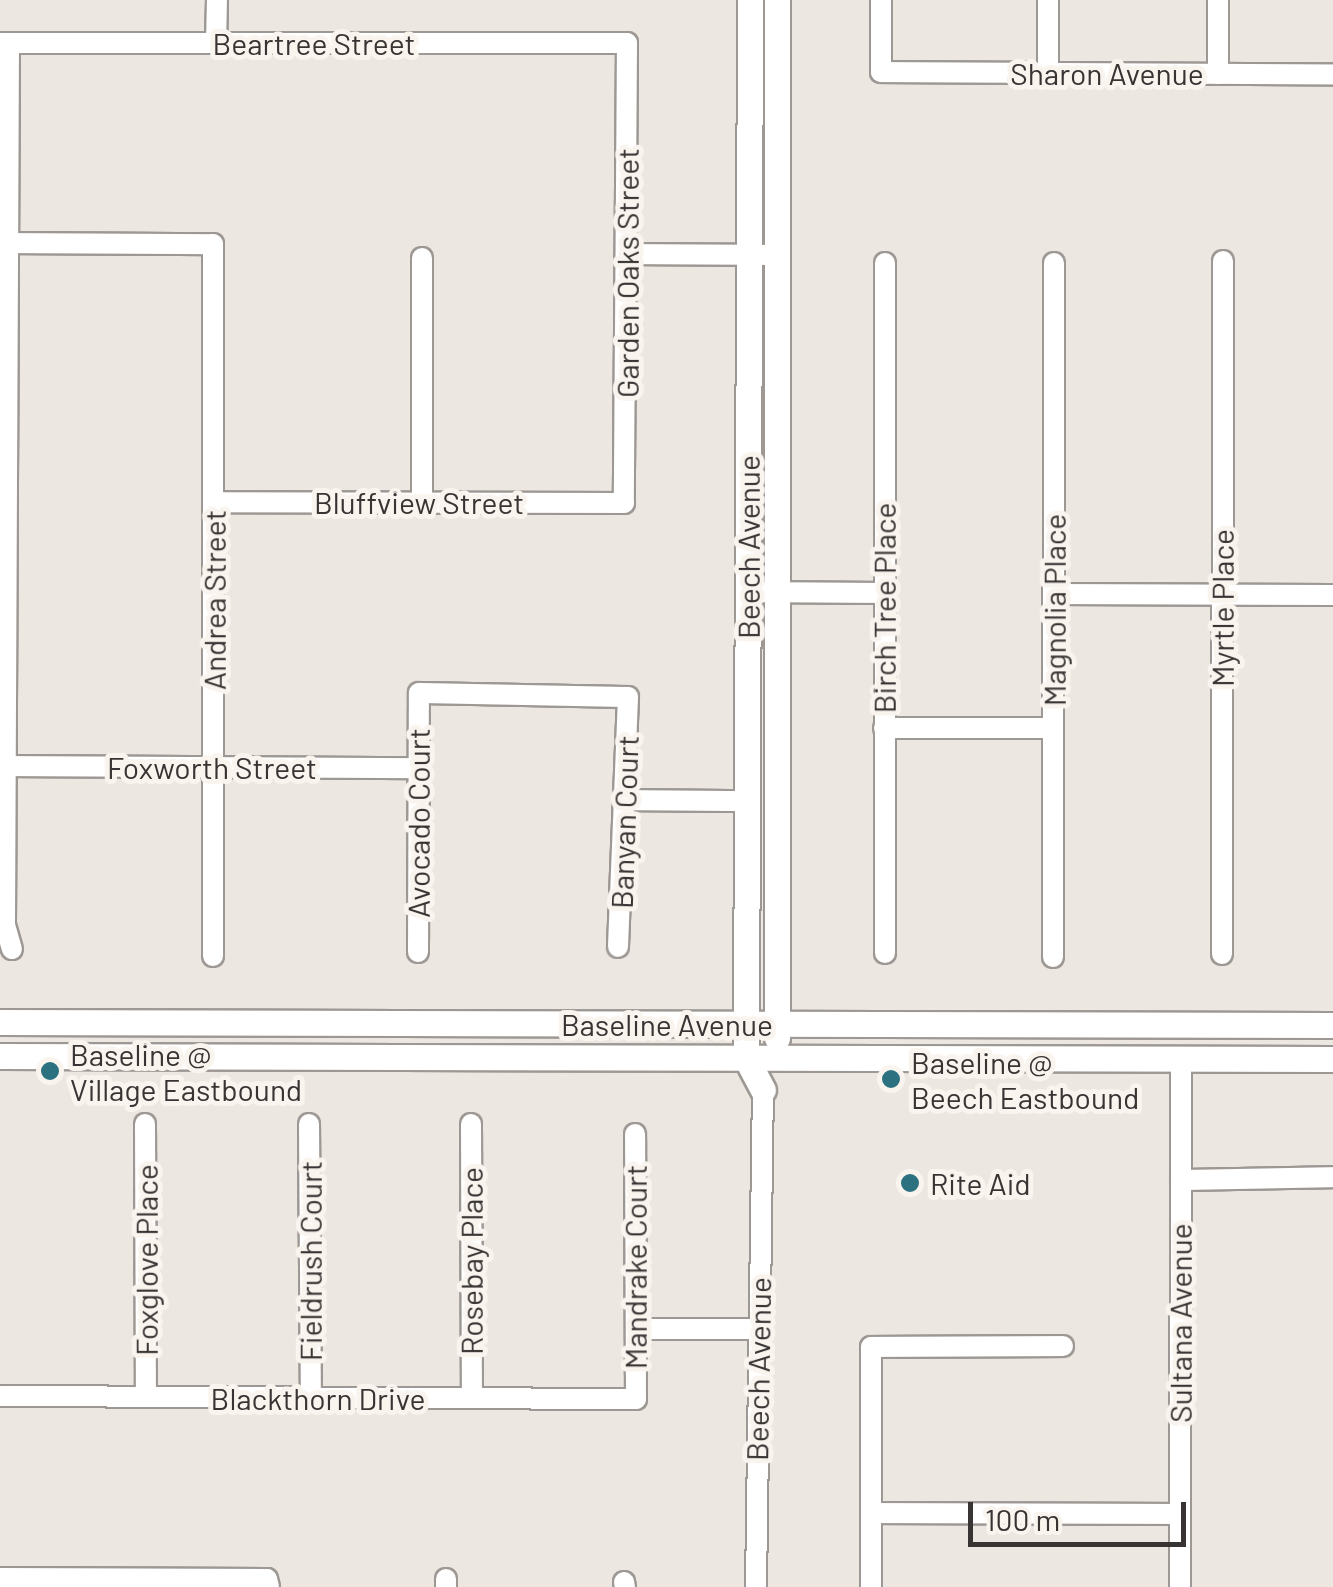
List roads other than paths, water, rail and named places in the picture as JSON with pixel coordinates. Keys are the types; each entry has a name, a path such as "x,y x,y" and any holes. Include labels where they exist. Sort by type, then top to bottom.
{"main road":[{"name":"Beech Avenue","path":"750,0 746,1058 763,1090"},
{"name":"Beech Avenue","path":"763,1090 778,1058 776,0"},
{"name":"Baseline Avenue","path":"0,1022 1333,1025"},
{"name":"Baseline Avenue","path":"0,1056 1333,1059"}],"street":[{"path":"216,43 217,0"},
{"name":"Sharon Avenue","path":"881,0 881,72 1333,74"},
{"path":"1048,0 1048,72"},
{"path":"1218,0 1218,74"},
{"path":"4,43 8,243 3,649 6,925 12,950"},
{"name":"Beartree Street","path":"4,43 627,43"},
{"name":"Garden Oaks Street","path":"624,503 627,43"},
{"name":"Andrea Street","path":"8,243 214,244 213,956"},
{"path":"628,254 776,255"},
{"path":"422,258 422,502"},
{"name":"Myrtle Place","path":"1222,261 1222,954"},
{"name":"Birch Tree Place","path":"885,262 885,953"},
{"name":"Magnolia Place","path":"1053,957 1054,263"},
{"name":"Bluffview Street","path":"214,502 624,503"},
{"path":"748,592 884,593"},
{"path":"1054,594 1333,596"},
{"name":"Avocado Court","path":"418,952 419,693 628,697"},
{"name":"Banyan Court","path":"618,948 628,697"},
{"path":"884,728 1054,728"},
{"name":"Foxworth Street","path":"6,766 418,768"},
{"path":"626,800 748,800"},
{"name":"Sultana Avenue","path":"1180,1587 1181,1060"},
{"name":"Beech Avenue","path":"756,1587 763,1090"},
{"name":"Foxglove Place","path":"145,1124 146,1397"},
{"name":"Fieldrush Court","path":"309,1124 311,1398"},
{"name":"Rosebay Place","path":"471,1124 472,1398"},
{"name":"Mandrake Court","path":"635,1134 636,1399"},
{"path":"1181,1180 1333,1177"},
{"path":"636,1328 758,1328"},
{"path":"871,1587 870,1346 1063,1346"},
{"name":"Blackthorn Drive","path":"0,1396 636,1399"},
{"path":"871,1513 1180,1514"},
{"path":"0,1578 268,1583"}],"place":[{"name":"Baseline @ Village Eastbound","path":"50,1071"},
{"name":"Baseline @ Beech Eastbound","path":"891,1079"},
{"name":"Rite Aid","path":"910,1183"}]}
